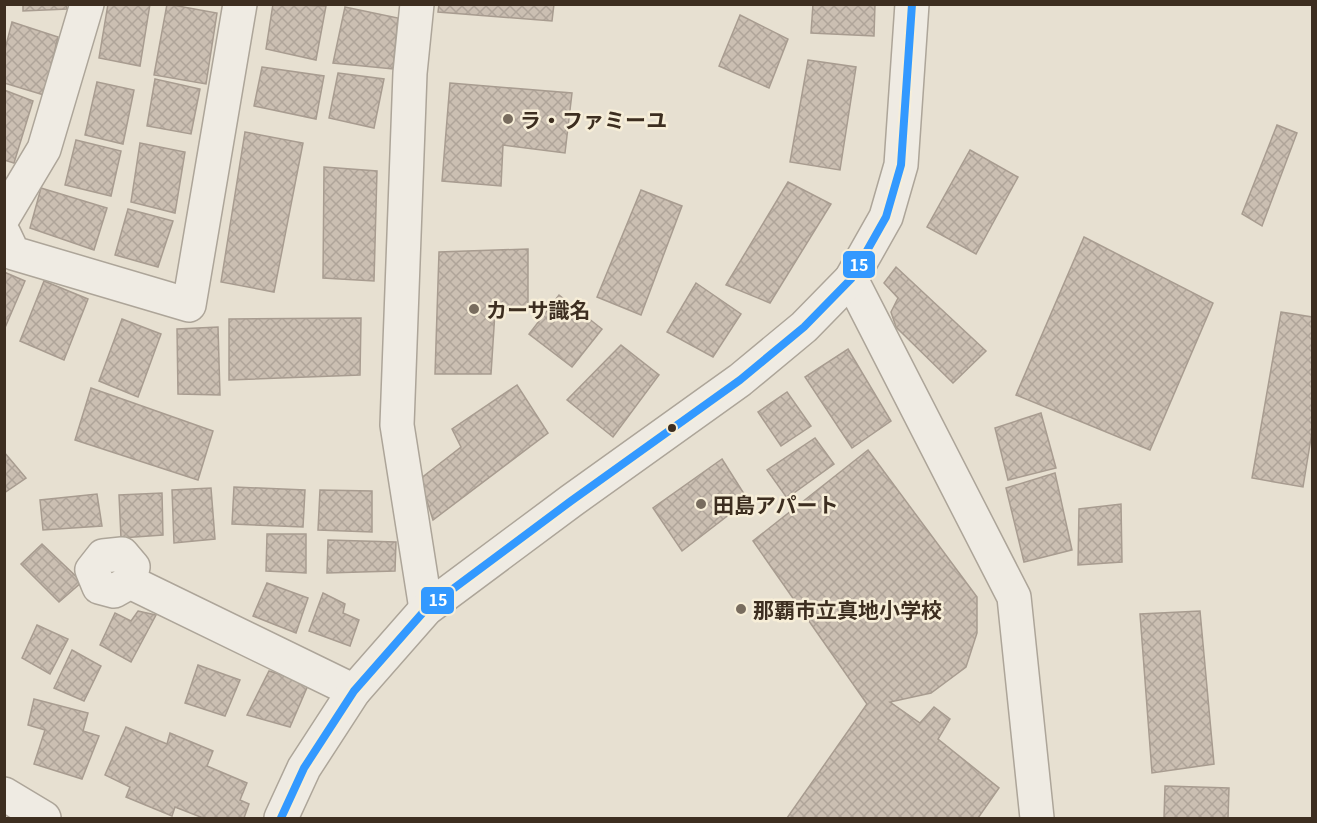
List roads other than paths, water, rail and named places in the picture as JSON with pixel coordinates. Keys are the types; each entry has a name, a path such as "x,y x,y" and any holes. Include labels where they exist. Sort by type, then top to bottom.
{"street":[{"path":"4,216 44,149 87,4"},
{"path":"4,234 13,253 189,305 240,4"},
{"path":"417,4 410,73 397,425 426,609"},
{"path":"281,819 304,768 354,691 426,609 571,501 740,380 804,327 851,279 886,217 901,165 912,4"},
{"path":"851,279 1014,597 1036,819"},
{"path":"130,582 354,691"},
{"path":"4,794 44,819"}],"place":[{"name":"ラ・ファミーユ","path":"508,119"},
{"name":"カーサ識名","path":"474,309"},
{"name":"田島アパート","path":"701,504"},
{"name":"那覇市立真地小学校","path":"741,609"}]}
